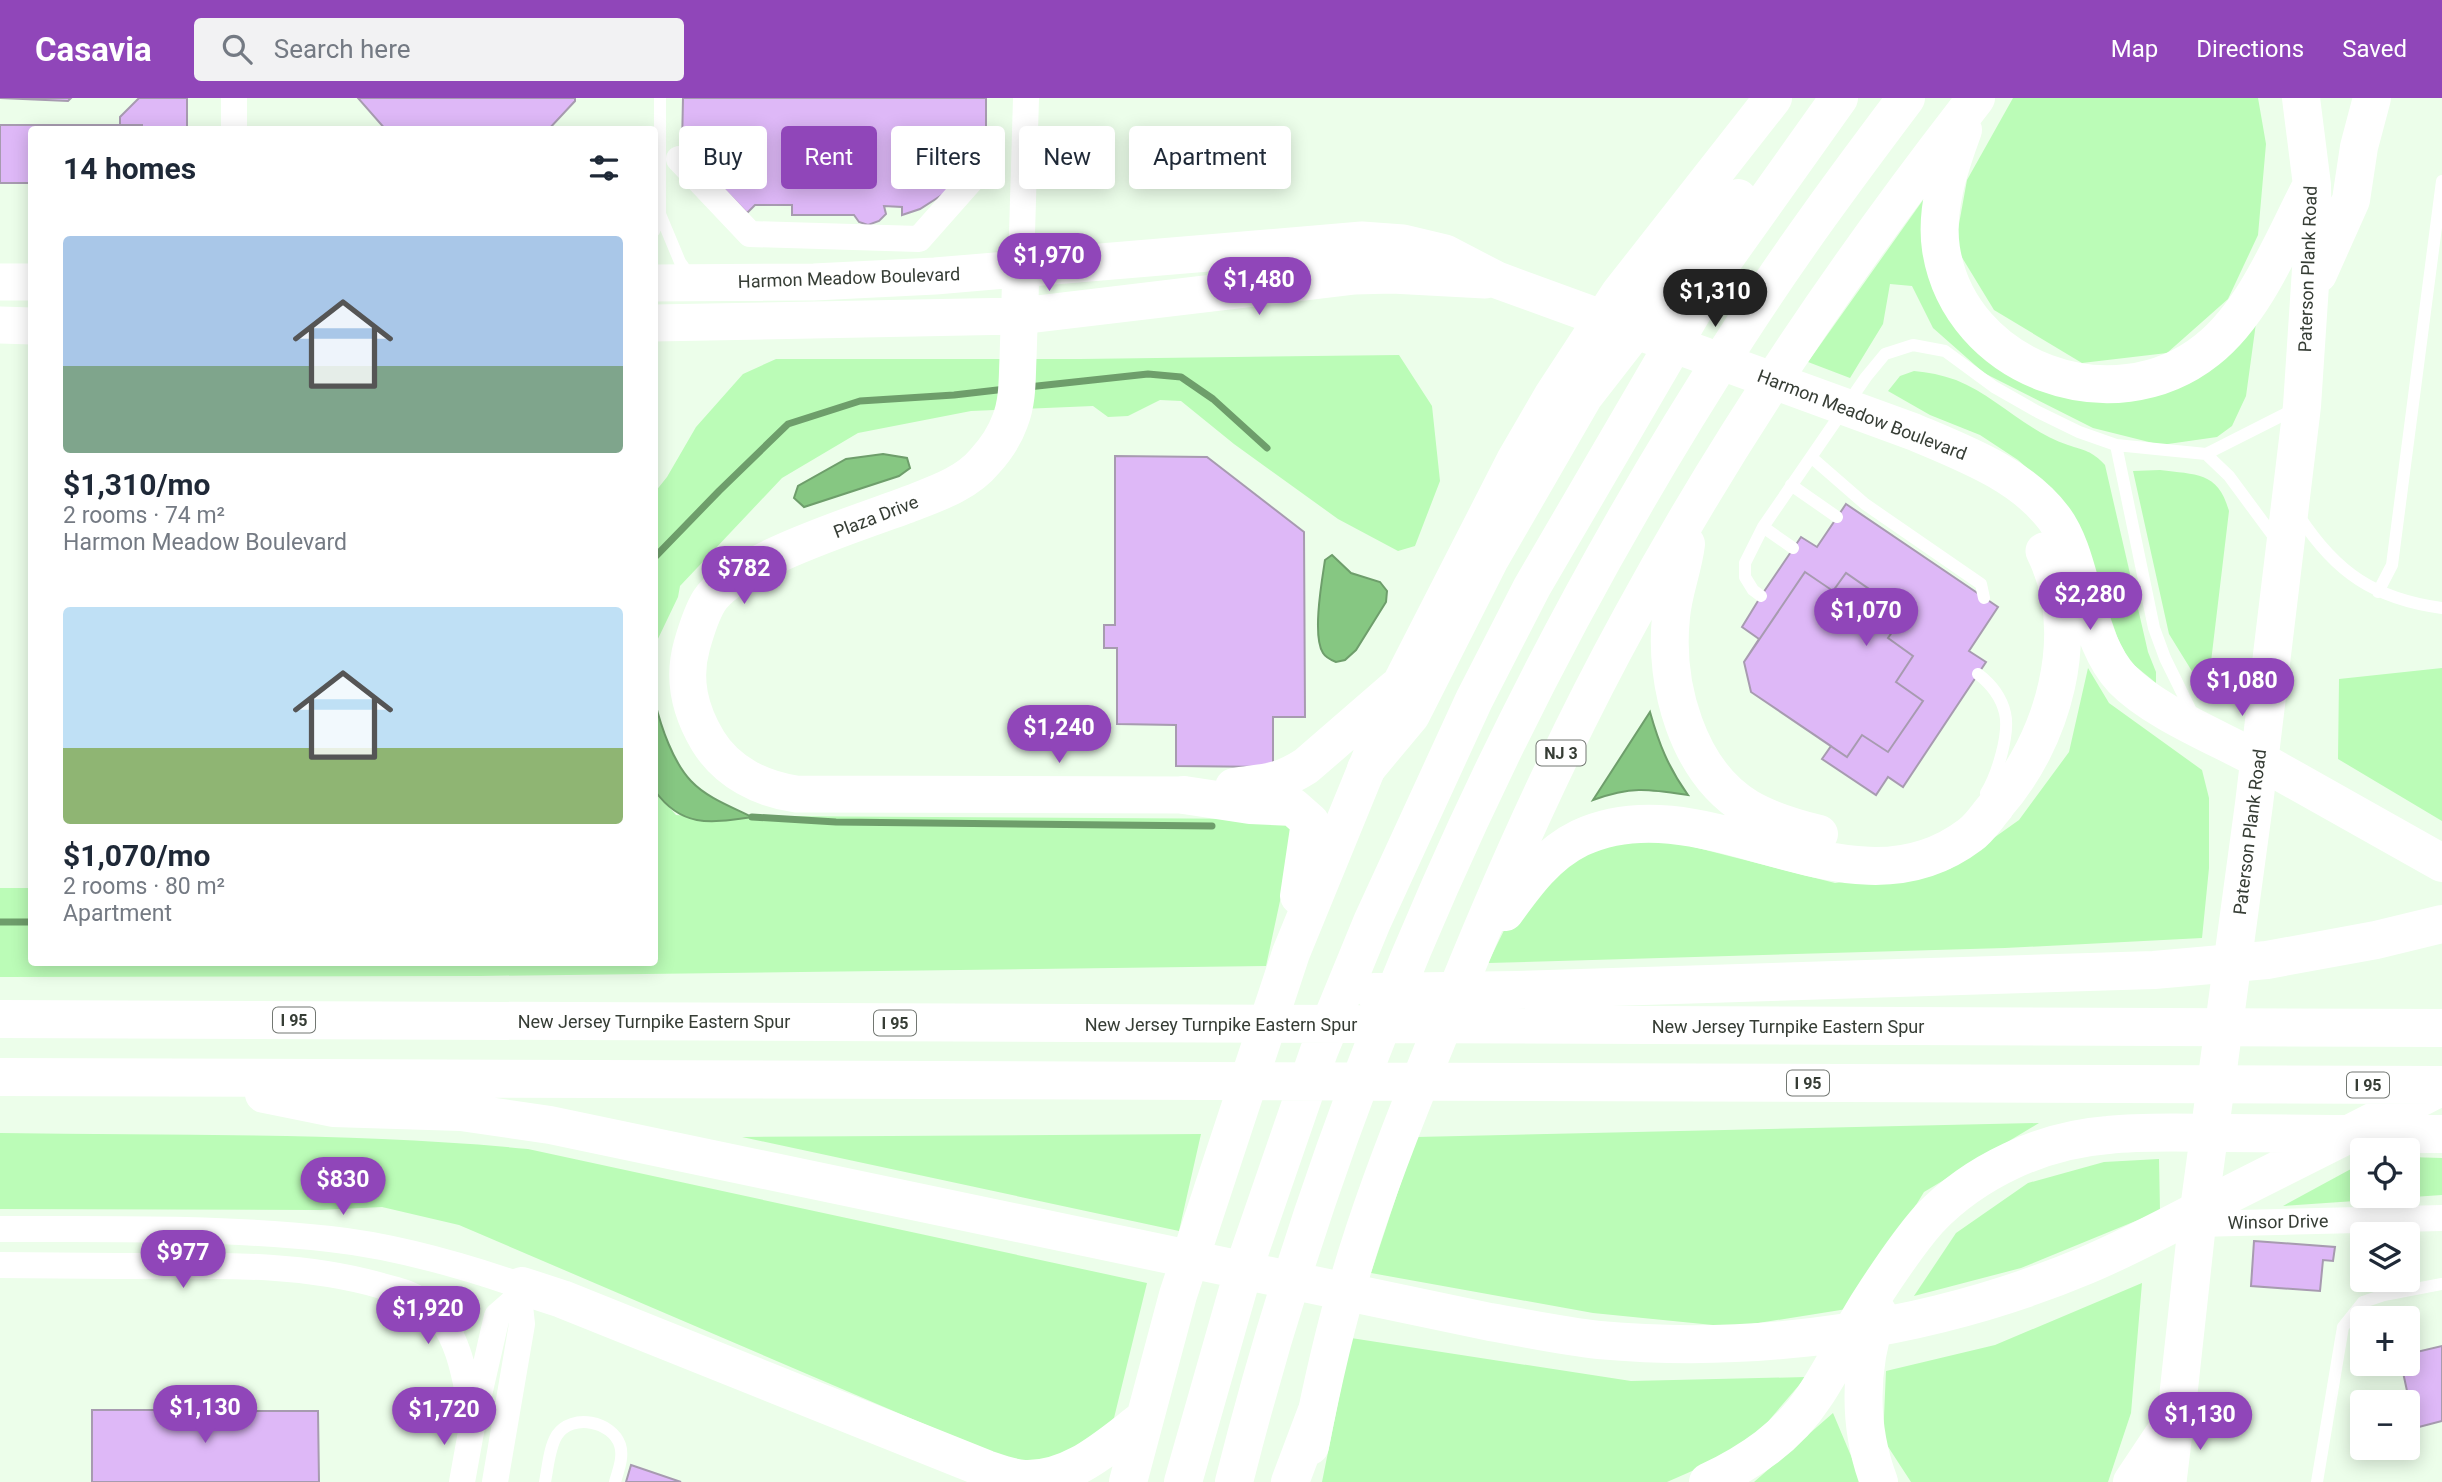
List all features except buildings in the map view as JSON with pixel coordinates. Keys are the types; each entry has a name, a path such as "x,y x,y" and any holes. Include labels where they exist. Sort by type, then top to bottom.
{"main road":[{"path":"1128,1482 1178,1294 1292,953 1402,682 1521,450 1574,361 1620,293 1773,98"},
{"path":"1366,769 1412,715 1490,559 1584,396 1810,105 1822,98"},
{"path":"1183,1482 1245,1265 1315,1064 1372,922 1463,724 1532,587 1718,268 1839,98"},
{"name":"NJ 3","path":"1234,1482 1283,1306 1342,1133 1429,913 1492,773 1599,567 1697,400 1785,263 1906,98"},
{"path":"1976,98 1950,165 1942,200 1941,248 1946,270 1967,312 2001,348 2021,362 2071,382 2097,385 2146,380 2171,372 2205,352 2220,339 2247,306 2312,185"},
{"name":"NJ 3","path":"1303,1482 1337,1325 1363,1234 1469,958 1524,830 1571,733 1631,617 1688,517 1775,377 1925,163 1976,98"},
{"name":"Paterson Plank Road","path":"2176,1416 2197,1224 2259,760 2302,406 2311,289 2312,185 2301,98"},
{"path":"2311,289 2351,200 2359,147 2372,98"},
{"path":"1688,517 1684,562 1671,617 1672,678 1689,735 1703,762 1720,785 1747,807 1773,821 1841,840 1873,844 1898,844 1922,838 1950,828 1988,804"},
{"path":"1184,795 1279,782 1306,766 1402,682"},
{"path":"2259,760 2442,863"},
{"path":"1184,795 1250,805 1293,807 1310,822 1292,953"},
{"path":"1469,958 1538,868 1578,839 1604,829 1652,823 1685,827 1833,862 1866,867 1896,865 1927,858 1972,834 1988,804"},
{"path":"1201,1025 1351,992 1517,990 2214,966 2279,958 2376,940 2442,924"},
{"name":"New Jersey Turnpike Eastern Spur","path":"0,1019 2442,1028"},
{"name":"I 95","path":"0,1077 2442,1086"},
{"path":"183,1078 333,1108 442,1110 501,1116 1417,1307 1553,1333 1598,1339 1691,1344 1759,1341 1856,1331 1989,1301 2087,1265 2139,1241 2442,1086"},
{"path":"1708,1482 1755,1457 1788,1430 1803,1413 1870,1301 1930,1218 1988,1173 2031,1152 2079,1139 2131,1133 2442,1134"},
{"path":"1878,1482 1866,1436 1863,1406 1864,1364 1889,1273"},
{"path":"520,1291 575,1304 986,1469 1013,1477 1040,1478 1071,1470 1145,1418"},
{"path":"1290,1482 1316,1413"},
{"path":"2133,1482 2176,1416"}],"street":[{"path":"234,98 234,126"},
{"name":"Plaza Drive","path":"1026,98 1016,399 1010,422 985,462 970,476 936,494 782,553 739,573 720,588 709,601 689,654 689,700 710,745 729,765 751,781 775,791 1184,795"},
{"path":"708,189 750,234 919,240 964,189"},
{"name":"Harmon Meadow Boulevard","path":"658,283 814,282 935,276 1362,240 1403,243 1445,253 1497,280 1914,432 1982,462 2034,497 2055,519 2068,545 2104,653 2121,678 2150,702 2259,760"},
{"name":"Harmon Meadow Boulevard","path":"658,323 1019,334 1355,276 1497,280"},
{"path":"0,282 28,282"},
{"path":"0,325 28,326"},
{"path":"1982,462 2035,533 2054,578 2061,620 2060,666 2044,729 2014,786 1988,804"},
{"name":"Winsor Drive","path":"2197,1224 2442,1218"},
{"path":"0,1228 254,1233 331,1239 477,1270 520,1291"},
{"path":"0,1265 252,1266 347,1278 409,1294 428,1306 445,1327 456,1349 464,1375 473,1421"},
{"path":"462,1482 497,1316 520,1291"},
{"path":"495,1482 522,1324 520,1291"},
{"name":"Paterson Plank Road","path":"2168,1482 2176,1416"}],"lane":[{"path":"658,162 660,98"},
{"path":"2378,592 2392,565 2442,181"},
{"path":"658,201 660,214 680,262 696,284"},
{"path":"658,220 660,214"},
{"path":"1761,596 1753,590 1745,577 1745,563 1763,527 1866,377 1885,354 1913,345 1945,351 1994,387 2038,412 2079,432 2116,445 2206,454 2302,406"},
{"path":"2116,445 2154,628 2165,658 2198,727"},
{"path":"2206,454 2229,476 2284,550"},
{"path":"1811,457 1865,504 1982,584 1984,598"},
{"path":"1791,485 1837,517"},
{"path":"2290,501 2313,538 2364,586 2388,597 2442,608"},
{"path":"1763,527 1794,548"},
{"path":"1978,674 1993,685 2006,715 2003,748 1988,804"},
{"path":"2317,1482 2343,1327 2363,1303 2384,1294 2442,1284"},
{"path":"545,1482 556,1437 564,1428 579,1422 601,1427 617,1439 621,1454 615,1482"}],"shaded area":[{"path":"2013,98 2258,98 2266,144 2258,235 2228,299 2167,353 2082,363 1994,310 1955,246 1967,180"},
{"path":"1928,193 1927,250 2070,397 2256,323 2246,396 2232,426 2217,437 2161,445 2093,428 1984,373 1933,328 1912,286 1890,284 1883,324 1850,378 1808,362"},
{"path":"1399,355 1432,406 1440,481 1415,546 1398,551 1338,519 1234,444 1181,401 1160,400 1128,416 1108,417 1093,406 971,411 858,433 782,478 680,586 678,597 658,639 658,488 696,427 743,374 776,359"},
{"path":"1914,371 1946,377 1971,387 2038,431 2096,456 2105,465 2148,652 2156,672 2156,683 2129,661 2118,639 2088,553 2041,480 2018,460 1980,435 1930,415 1888,391 1900,376"},
{"path":"883,454 907,458 910,468 899,476 804,507 794,498 798,486 846,459"},
{"path":"2160,470 2204,477 2219,488 2229,511 2210,670 2198,681 2169,634 2133,471"},
{"path":"1332,555 1351,573 1380,582 1387,591 1386,602 1356,650 1345,660 1336,662 1323,653 1318,634 1325,560"},
{"path":"2088,668 2109,703 2202,770 2209,798 2209,868 2202,938 2005,948 1488,963 1514,910 1568,861 1639,833 1835,883 1950,869 2019,820 2069,752"},
{"path":"2442,668 2442,821 2338,759 2339,679"},
{"path":"658,712 673,754 691,781 712,797 752,817 723,821 698,820 676,812 658,795"},
{"path":"1650,712 1665,755 1688,795 1640,790 1619,792 1593,800"},
{"path":"658,794 676,815 731,820 758,816 1277,819 1298,829 1296,864 1280,901 1266,966 480,976 0,977 0,888 28,888 28,966 658,966"},
{"path":"2039,1123 1924,1192 1853,1308 1733,1327 1593,1313 1371,1273 1416,1137"},
{"path":"0,1133 330,1137 528,1149 1147,1283 1114,1418 1085,1452 1022,1466 459,1225 382,1207 320,1210 0,1209"},
{"path":"1201,1134 1179,1231 742,1137"},
{"path":"2420,1157 2442,1158 2442,1195 2420,1197"},
{"path":"2159,1159 2160,1211 2021,1268 1914,1296 1956,1233 2028,1183 2104,1162"},
{"path":"2350,1170 2350,1201 2283,1206"},
{"path":"2142,1283 2131,1413 2108,1482 1911,1482 1883,1439 1886,1371 1995,1345"},
{"path":"1351,1338 1631,1381 1806,1377 1760,1431 1708,1464 1667,1482 1322,1482"},
{"path":"1833,1413 1862,1482 1754,1482"}],"waterway":[{"path":"1028,387 1148,374 1181,377 1213,399 1267,448"},
{"path":"658,554 788,424 860,401 1006,389"},
{"path":"752,817 836,822 1212,826"},
{"path":"0,922 28,922"}]}
